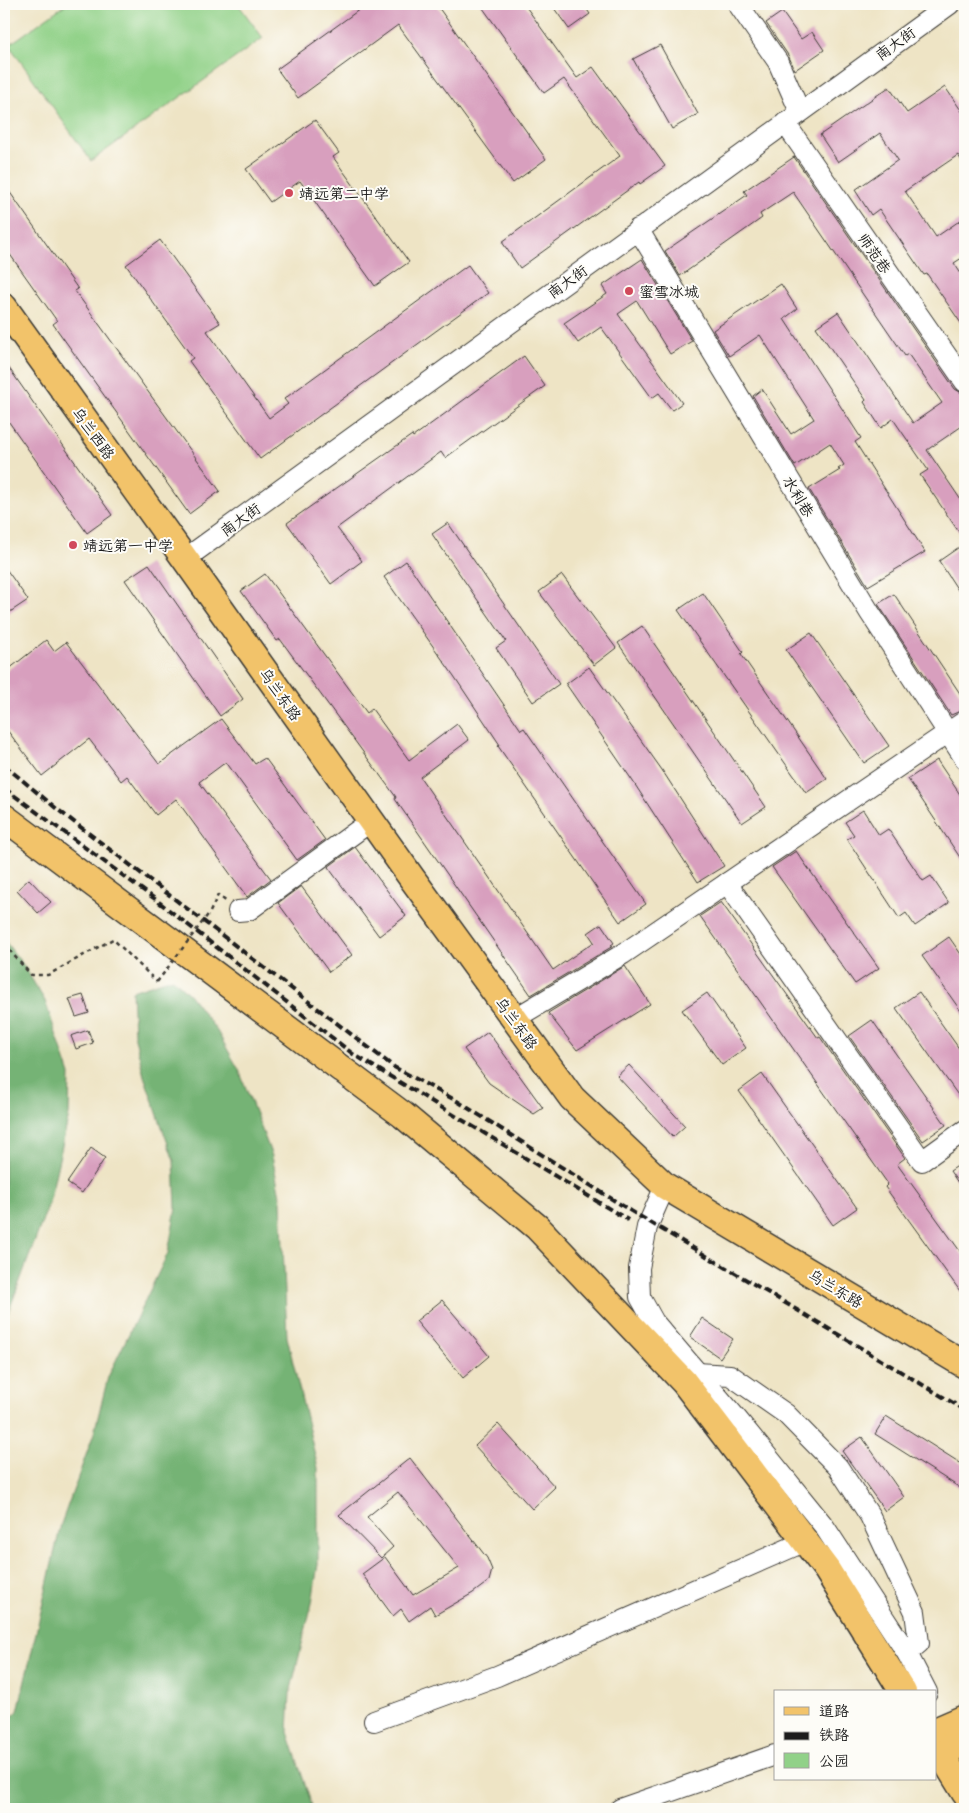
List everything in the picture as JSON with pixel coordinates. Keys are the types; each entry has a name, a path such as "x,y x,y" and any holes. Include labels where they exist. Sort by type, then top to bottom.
{"main road":[{"name":"乌兰西路","path":"4,308 185,559"},
{"name":"乌兰东路","path":"185,559 371,821 572,1098 664,1186 965,1365"},
{"path":"4,817 403,1115 537,1227 684,1382 828,1570 901,1690"},
{"path":"937,1743 965,1718"},
{"path":"937,1743 965,1740"},
{"path":"937,1743 965,1793"}],"street":[{"name":"师范巷","path":"738,4 778,62 793,118 965,382"},
{"name":"南大街","path":"185,559 950,4"},
{"name":"水利巷","path":"638,229 870,613 965,758"},
{"path":"514,1019 623,954 965,721"},
{"path":"238,911 249,910 371,821"},
{"path":"727,883 922,1161 965,1130"},
{"path":"664,1186 647,1227 638,1268 640,1297 654,1322 738,1420 824,1526 907,1653 926,1690"},
{"path":"697,1373 730,1376 786,1414 838,1467 870,1516 915,1612 919,1643 907,1653"},
{"path":"374,1721 497,1676 806,1541"},
{"path":"620,1809 774,1755"}],"path":[{"path":"4,944 31,975 48,975 113,939 157,982 210,912"}],"green space":[{"path":"66,4 238,4 263,38 91,161 9,45"},
{"path":"4,940 24,966 45,1001 70,1075 69,1115 49,1203 4,1324"},
{"path":"172,978 189,994 217,1031 239,1070 272,1156 281,1201 287,1337 318,1468 318,1564 312,1603 290,1693 288,1732 313,1809 4,1809 4,1724 18,1711 61,1524 94,1433 108,1377 168,1253 176,1208 174,1161 144,1076 134,1034 132,991"}],"building":[{"path":"367,4 436,4 546,159 513,183 398,25 298,98 277,69"},
{"path":"480,4 524,4 577,78 593,67 665,166 640,184 639,182 520,268 502,242 620,156 564,79 544,93"},
{"path":"551,4 583,4 590,14 569,29"},
{"path":"782,12 801,39 812,32 824,50 795,70 788,55 766,23"},
{"path":"660,45 698,114 672,129 633,59"},
{"path":"889,87 907,113 945,87 965,116 965,166 958,155 905,191 936,237 965,217 965,256 954,263 965,280 965,329 927,274 924,275 879,209 871,215 855,190 898,160 880,133 838,162 820,135"},
{"path":"315,120 339,153 333,157 409,262 375,286 300,181 270,202 246,169"},
{"path":"794,157 955,389 965,394 965,424 927,450 965,506 965,541 920,475 928,470 893,419 881,428 864,402 866,400 816,327 838,312 913,423 942,403 908,354 905,356 793,192 760,214 762,218 680,276 665,251 747,195 744,191"},
{"path":"4,184 78,289 75,291 220,491 189,514 53,324 57,321 4,246"},
{"path":"160,240 220,323 207,331 269,418 288,404 284,399 468,265 488,293 260,459 189,361 193,358 126,265"},
{"path":"642,259 692,341 670,354 637,301 618,314 682,403 672,410 659,393 652,398 601,327 578,343 564,323 607,294 602,286"},
{"path":"781,284 797,309 784,319 861,438 855,442 925,552 868,586 809,489 840,470 838,469 844,465 830,443 795,466 753,396 762,389 791,434 814,419 760,335 729,356 713,330"},
{"path":"524,356 545,386 445,458 441,452 337,528 362,561 331,584 287,523 412,435 413,437"},
{"path":"4,361 112,515 87,533 4,415"},
{"path":"448,523 559,684 533,702 496,648 506,641 432,534"},
{"path":"965,543 965,601 939,561"},
{"path":"406,561 521,730 524,728 646,904 620,922 498,746 500,745 454,676 384,577"},
{"path":"149,564 243,699 220,716 125,580"},
{"path":"4,566 28,600 4,616"},
{"path":"265,574 367,713 372,709 409,760 457,724 469,740 420,777 553,970 594,942 588,933 601,924 614,943 611,945 613,946 531,995 395,799 396,797 280,639 277,641 241,591"},
{"path":"562,575 616,648 594,665 539,592"},
{"path":"703,593 743,652 741,654 827,779 806,793 678,610"},
{"path":"894,594 965,701 965,709 951,715 878,604"},
{"path":"642,626 766,807 742,823 618,643"},
{"path":"811,633 889,746 864,763 786,650"},
{"path":"46,640 54,651 66,642 159,764 221,719 255,764 265,758 325,840 297,860 226,762 199,782 271,879 247,897 176,799 156,815 127,776 121,781 89,739 42,776 4,726 4,673"},
{"path":"589,667 662,770 724,866 698,882 632,780 566,684"},
{"path":"937,760 965,802 965,865 908,779"},
{"path":"863,810 879,835 888,829 923,881 931,876 949,903 915,926 906,913 899,918 847,839 854,835 845,822"},
{"path":"355,847 406,916 379,936 328,867"},
{"path":"796,851 879,968 855,984 772,867"},
{"path":"29,879 51,902 38,913 17,890"},
{"path":"301,886 352,955 329,972 278,903"},
{"path":"721,902 818,1038 820,1037 905,1158 897,1164 965,1258 965,1298 885,1187 888,1184 700,916"},
{"path":"949,937 965,960 965,1017 922,956"},
{"path":"625,966 650,1004 577,1050 548,1013"},
{"path":"919,992 965,1057 965,1105 896,1008"},
{"path":"707,993 746,1048 722,1065 682,1010"},
{"path":"83,995 89,1013 76,1017 69,999"},
{"path":"872,1020 946,1125 923,1141 849,1036"},
{"path":"88,1030 93,1043 76,1049 71,1036"},
{"path":"488,1032 543,1108 534,1114 489,1083 464,1049"},
{"path":"629,1065 685,1126 673,1137 617,1076"},
{"path":"762,1074 857,1208 833,1225 739,1091"},
{"path":"91,1148 105,1158 82,1193 67,1183"},
{"path":"965,1161 965,1193 950,1171"},
{"path":"442,1300 489,1356 463,1378 416,1321"},
{"path":"702,1318 733,1339 720,1358 690,1337"},
{"path":"886,1416 965,1466 965,1491 875,1434"},
{"path":"498,1424 555,1487 532,1509 475,1446"},
{"path":"862,1437 904,1497 885,1511 842,1451"},
{"path":"410,1458 487,1558 492,1570 489,1581 473,1593 435,1615 430,1606 409,1621 401,1609 393,1616 362,1574 385,1557 413,1595 459,1568 398,1492 367,1517 393,1547 381,1558 339,1515"}],"railway":[{"path":"4,765 57,809 394,1067 457,1101 631,1211 965,1410"},
{"path":"4,788 155,899 353,1054 628,1220"}],"place":[{"name":"靖远第二中学","path":"289,193"},
{"name":"蜜雪冰城","path":"629,291"},
{"name":"靖远第一中学","path":"73,545"}]}
